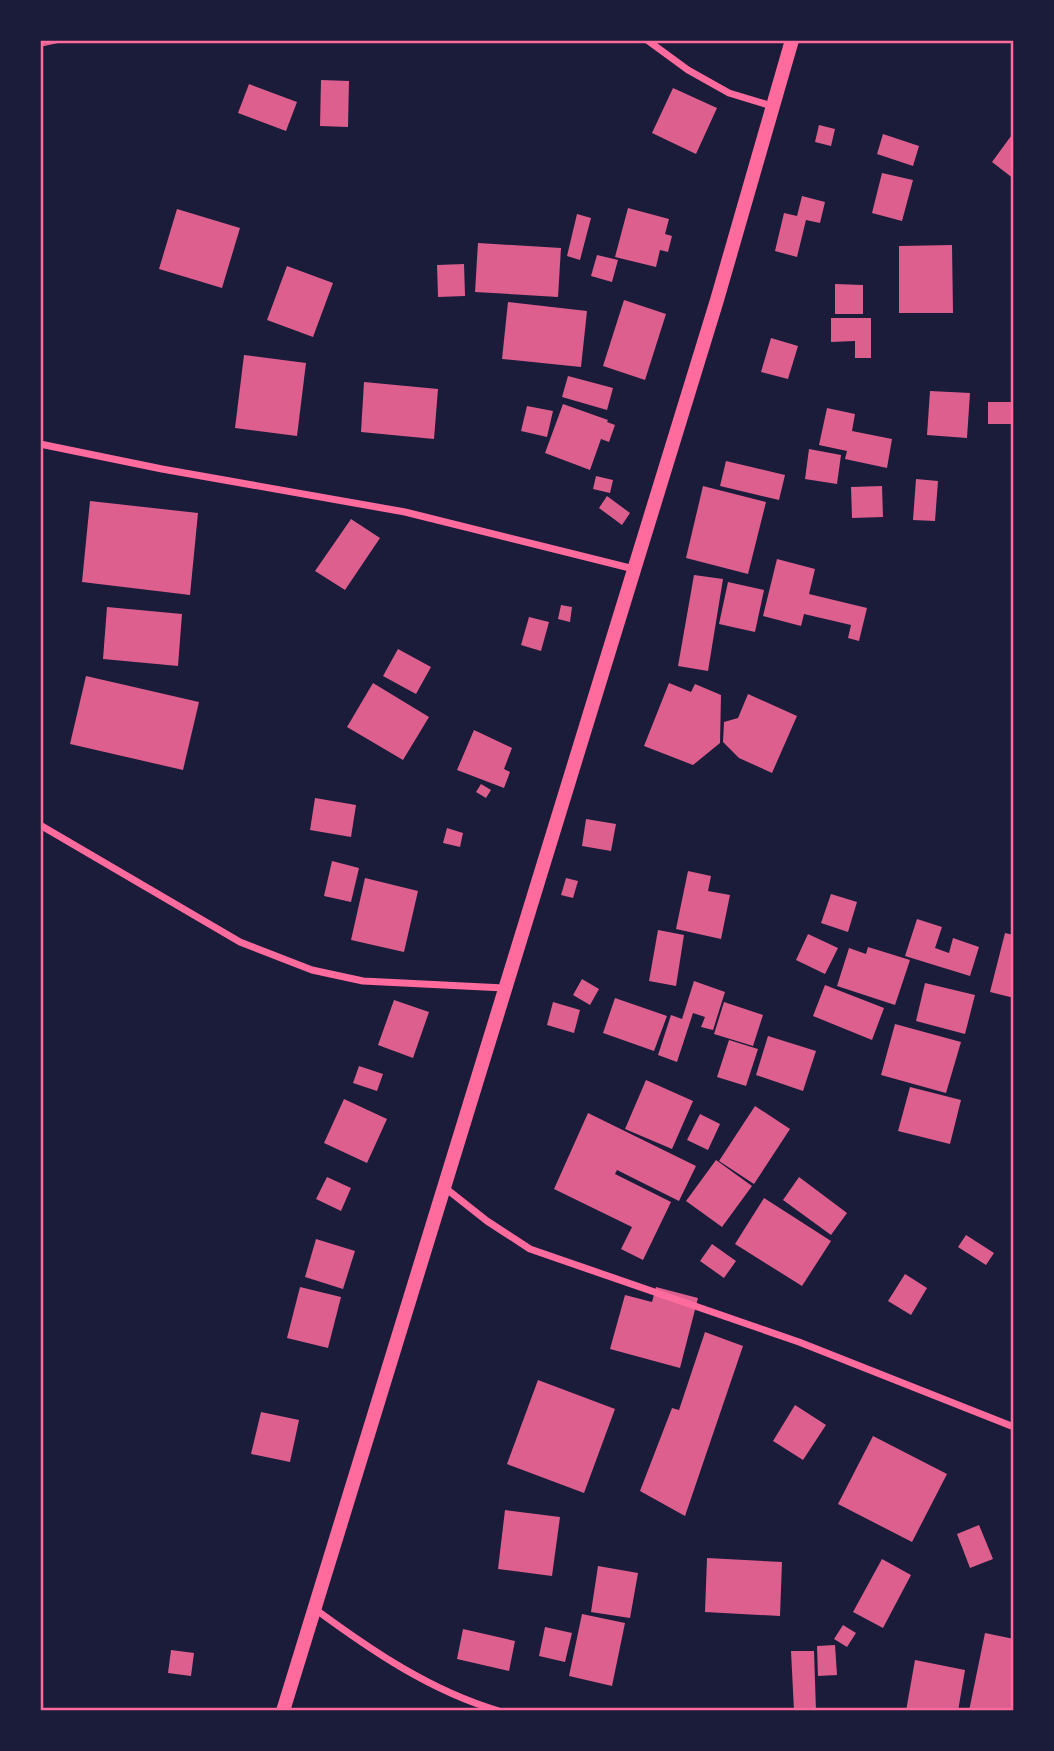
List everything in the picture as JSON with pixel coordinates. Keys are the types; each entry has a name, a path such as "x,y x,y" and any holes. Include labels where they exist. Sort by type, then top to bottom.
{"main road":[{"path":"283,1711 717,300 792,40"}],"street":[{"path":"648,40 688,71 729,93 772,107"},
{"path":"40,444 162,469 405,512 634,569"},
{"path":"40,825 240,942 312,970 363,981 504,988"},
{"path":"443,1187 487,1221 530,1249 799,1342 1014,1427"},
{"path":"314,1609 402,1668 466,1701 499,1711"}],"building":[{"path":"40,40 66,40 67,41 40,47"},
{"path":"321,80 349,81 348,127 320,126"},
{"path":"249,84 297,102 286,131 238,113"},
{"path":"673,88 717,108 696,154 652,133"},
{"path":"819,125 835,129 831,146 815,142"},
{"path":"1014,132 1014,179 992,162"},
{"path":"883,134 919,146 913,166 877,154"},
{"path":"882,173 913,180 902,221 872,213"},
{"path":"802,196 825,202 820,223 806,220 797,257 775,251 784,213 797,216"},
{"path":"628,208 669,219 665,234 672,236 668,252 660,250 656,267 615,257"},
{"path":"177,209 240,228 222,288 159,269"},
{"path":"577,214 591,218 580,260 567,256"},
{"path":"478,243 561,248 558,297 475,292"},
{"path":"952,245 953,313 899,313 899,246"},
{"path":"597,255 618,260 612,282 591,276"},
{"path":"464,264 465,296 438,297 437,265"},
{"path":"287,266 333,283 313,337 267,320"},
{"path":"835,284 863,285 863,314 835,314"},
{"path":"624,300 666,314 645,380 603,366"},
{"path":"508,302 587,311 581,367 502,359"},
{"path":"831,318 871,318 871,358 855,358 855,341 831,342"},
{"path":"771,338 798,346 788,379 761,372"},
{"path":"244,355 306,363 297,436 235,428"},
{"path":"568,376 613,388 607,410 562,397"},
{"path":"364,382 438,389 434,439 361,432"},
{"path":"930,391 970,393 967,438 927,435"},
{"path":"988,402 1014,402 1014,424 988,424"},
{"path":"563,404 615,425 609,442 601,439 590,470 545,453"},
{"path":"527,406 553,411 547,437 521,431"},
{"path":"827,408 855,414 852,431 892,439 887,468 845,459 847,451 819,445"},
{"path":"809,449 841,455 837,484 805,479"},
{"path":"726,461 785,475 779,500 720,486"},
{"path":"596,476 613,480 610,493 593,489"},
{"path":"916,479 938,481 935,521 913,520"},
{"path":"703,486 766,502 748,574 686,558"},
{"path":"882,486 883,517 852,518 851,487"},
{"path":"607,496 630,513 622,525 599,508"},
{"path":"90,501 198,513 190,595 82,582"},
{"path":"351,519 380,538 345,590 315,571"},
{"path":"777,559 815,569 809,594 867,608 859,641 848,638 851,625 804,614 801,626 763,616"},
{"path":"694,575 723,579 708,671 678,666"},
{"path":"728,582 764,590 755,632 719,624"},
{"path":"561,605 572,607 570,622 558,619"},
{"path":"107,607 182,614 178,666 103,659"},
{"path":"529,617 549,622 541,651 521,645"},
{"path":"398,649 431,667 416,694 383,676"},
{"path":"86,676 199,702 183,770 70,744"},
{"path":"373,683 429,717 403,760 347,727"},
{"path":"669,683 691,692 695,684 721,695 720,743 693,765 644,746"},
{"path":"748,694 797,716 772,773 739,758 723,742 724,722 738,718"},
{"path":"474,730 512,748 504,769 510,772 504,788 457,770"},
{"path":"481,784 491,790 486,798 476,792"},
{"path":"315,798 356,805 351,837 310,830"},
{"path":"586,819 616,824 611,851 582,846"},
{"path":"447,828 463,833 460,847 443,843"},
{"path":"332,861 359,868 351,902 324,896"},
{"path":"688,871 711,876 708,891 730,895 721,939 676,929"},
{"path":"365,878 418,891 404,952 351,940"},
{"path":"566,878 578,881 573,898 561,895"},
{"path":"831,894 857,902 848,932 821,923"},
{"path":"917,919 942,927 935,948 949,953 953,938 979,947 970,976 905,956"},
{"path":"658,930 684,935 676,986 649,981"},
{"path":"1005,933 1014,935 1014,998 990,992"},
{"path":"808,934 838,948 825,974 796,960"},
{"path":"868,947 910,960 895,1005 837,986 849,948 866,954"},
{"path":"582,979 599,989 590,1005 573,995"},
{"path":"694,981 725,992 713,1030 701,1027 705,1017 693,1013 677,1062 658,1055 671,1015 682,1019"},
{"path":"925,983 975,995 965,1034 916,1021"},
{"path":"825,985 884,1008 872,1040 813,1016"},
{"path":"615,998 667,1016 654,1051 603,1033"},
{"path":"394,1000 429,1012 413,1058 378,1045"},
{"path":"553,1002 580,1010 574,1033 547,1025"},
{"path":"724,1002 763,1015 753,1046 714,1034"},
{"path":"895,1024 961,1042 946,1093 881,1075"},
{"path":"768,1036 816,1051 803,1091 756,1075"},
{"path":"729,1040 758,1049 746,1086 717,1077"},
{"path":"359,1066 383,1074 377,1091 353,1083"},
{"path":"646,1080 693,1101 672,1149 625,1129"},
{"path":"910,1087 961,1100 950,1144 898,1131"},
{"path":"344,1099 387,1119 367,1163 324,1143"},
{"path":"755,1106 790,1129 754,1184 719,1161"},
{"path":"588,1113 696,1166 679,1201 617,1170 615,1174 671,1202 643,1260 621,1249 632,1227 554,1189"},
{"path":"700,1114 720,1124 708,1150 687,1140"},
{"path":"716,1160 752,1186 722,1227 686,1201"},
{"path":"327,1177 351,1188 341,1211 316,1199"},
{"path":"799,1177 847,1213 831,1235 783,1200"},
{"path":"764,1198 831,1241 802,1286 735,1244"},
{"path":"966,1235 994,1253 986,1265 958,1247"},
{"path":"316,1239 355,1251 343,1289 305,1277"},
{"path":"712,1244 736,1261 724,1278 700,1261"},
{"path":"905,1274 927,1288 911,1315 888,1301"},
{"path":"300,1287 341,1297 328,1348 287,1338"},
{"path":"656,1287 698,1298 680,1368 610,1349 625,1295 652,1302"},
{"path":"705,1332 743,1346 685,1516 640,1491 672,1408 679,1410"},
{"path":"538,1380 615,1409 584,1493 507,1464"},
{"path":"795,1405 826,1425 803,1460 773,1441"},
{"path":"261,1412 299,1420 290,1462 251,1454"},
{"path":"873,1436 947,1474 912,1542 838,1504"},
{"path":"505,1510 560,1517 552,1576 498,1569"},
{"path":"979,1525 993,1559 970,1568 957,1534"},
{"path":"707,1558 782,1562 780,1616 705,1612"},
{"path":"882,1559 911,1575 883,1628 853,1612"},
{"path":"598,1566 638,1573 630,1618 591,1612"},
{"path":"582,1614 625,1623 612,1686 569,1676"},
{"path":"843,1625 856,1633 847,1647 834,1639"},
{"path":"545,1627 572,1633 565,1662 539,1656"},
{"path":"463,1629 515,1641 509,1671 457,1659"},
{"path":"985,1633 1014,1639 1014,1711 969,1711"},
{"path":"835,1645 837,1675 818,1676 817,1646"},
{"path":"171,1650 194,1653 191,1676 168,1673"},
{"path":"791,1651 814,1651 816,1711 794,1711"},
{"path":"915,1660 965,1670 958,1711 906,1711"}]}
